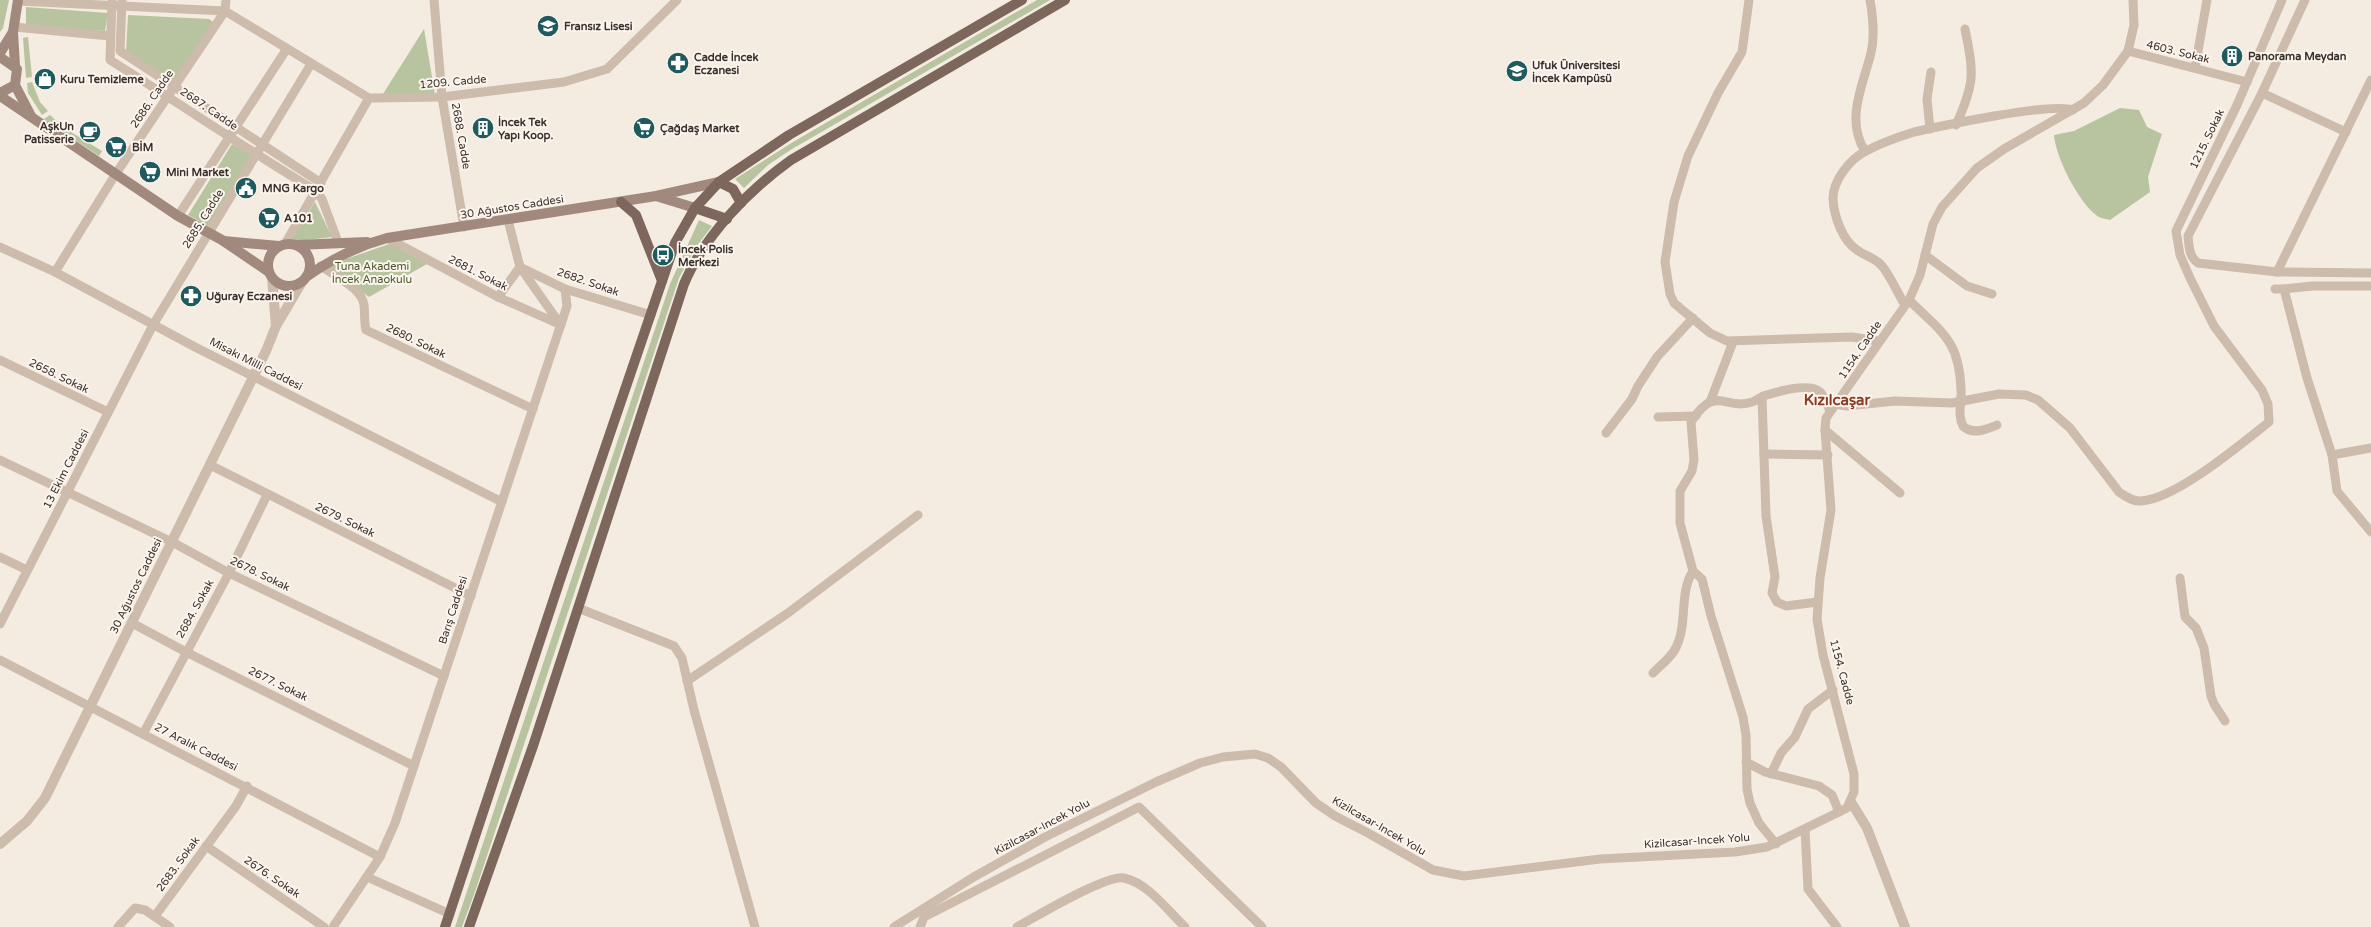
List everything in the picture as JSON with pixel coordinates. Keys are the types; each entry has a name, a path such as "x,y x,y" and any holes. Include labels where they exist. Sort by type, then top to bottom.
{"main road":[{"path":"445,927 560,580 675,243 695,208 719,182 789,135 1022,0"},
{"path":"469,927 489,875 684,284 701,253 741,203 775,171 816,144 1065,0"},
{"path":"18,1 14,30 15,66 17,69 15,85 32,118"},
{"path":"0,53 14,30"},
{"path":"0,57 15,66"},
{"path":"15,85 0,94 32,118 178,216 222,240 283,285 289,286 304,279 321,266 373,242"},
{"path":"719,182 733,189 741,203"},
{"name":"30 Ağustos Caddesi","path":"373,242 387,238 656,196 719,182"},
{"name":"30 Ağustos Caddesi","path":"656,196 695,208"},
{"path":"621,202 636,215 662,281"},
{"path":"695,208 727,220"},
{"path":"222,240 282,245 373,242"},
{"path":"270,275 268,260 271,254 282,245"},
{"path":"297,245 307,253 309,259 309,272 304,279"}],"street":[{"name":"2686. Cadde","path":"55,272 116,175 225,11 226,0"},
{"name":"2688. Cadde","path":"434,0 442,97 464,227"},
{"name":"1209. Cadde","path":"369,98 442,97 564,82 607,69 677,0"},
{"path":"1748,0 1742,52 1718,93 1688,156 1674,202 1664,262 1666,278 1674,303 1716,336 1733,342 1756,339 1805,340 1852,337 1878,341"},
{"path":"1865,152 1858,134 1856,108 1871,52 1873,21 1870,0"},
{"name":"1154. Cadde","path":"1851,802 1854,792 1854,774 1823,655 1817,619 1817,602 1831,510 1825,430 1826,418 1832,408 1848,389 1878,341 1907,302 1920,275 1933,224 1942,207 1978,168 2004,149 2073,110 2103,85 2128,51 2134,25 2133,0"},
{"path":"2196,68 2207,0"},
{"name":"1215. Sokak","path":"1960,402 2017,393 2038,400 2070,428 2119,492 2128,498 2141,501 2159,496 2205,471 2269,422 2268,404 2262,390 2214,326 2195,289 2180,256 2176,231 2247,82 2282,0"},
{"path":"2305,0 2262,93 2188,236 2192,257 2198,264 2277,272 2371,273"},
{"path":"18,1 122,3 225,11 286,50 369,98 319,187 282,245"},
{"name":"2687. Cadde","path":"111,3 110,60 168,96 257,155 319,187"},
{"name":"2687. Cadde","path":"122,3 120,51 176,86 263,145 319,187"},
{"path":"1956,125 1969,96 1972,80 1965,29"},
{"path":"14,30 110,36"},
{"path":"178,216 286,50"},
{"name":"4603. Sokak","path":"2128,51 2247,82"},
{"name":"2685. Cadde","path":"153,325 311,64"},
{"path":"1930,129 1927,99 1931,72"},
{"path":"2277,272 2371,80"},
{"path":"2262,93 2346,132"},
{"path":"1997,425 1986,430 1967,429 1960,422 1960,381 1954,350 1948,338 1907,302 1883,266 1876,260 1857,250 1847,241 1835,214 1833,198 1841,175 1849,164 1865,152 1887,141 1930,129 2023,111 2054,108 2073,110"},
{"path":"319,187 322,200 338,242"},
{"path":"508,220 520,267 561,325"},
{"name":"2681. Sokak","path":"387,238 498,297 561,325"},
{"name":"Misakı Milli Caddesi","path":"0,247 55,272 253,377 502,502"},
{"path":"1925,255 1967,286 1992,294"},
{"name":"2680. Sokak","path":"321,266 356,290 364,304 364,321 366,330 533,409"},
{"path":"498,297 520,267"},
{"name":"2682. Sokak","path":"520,267 565,289 651,315"},
{"name":"30 Ağustos Caddesi","path":"270,275 276,326"},
{"name":"30 Ağustos Caddesi","path":"0,844 27,821 45,798 210,465 276,326 304,279"},
{"path":"2371,286 2312,286 2280,289 2332,455 2337,491 2371,532"},
{"name":"Barış Caddesi","path":"333,927 380,857 395,823 561,325 567,306 565,289"},
{"path":"1606,433 1632,399 1638,386 1657,357 1693,318"},
{"name":"13 Ekim Caddesi","path":"0,624 153,325"},
{"path":"1733,342 1710,402 1696,416 1690,429 1694,460 1692,472 1680,491 1680,523 1693,571 1702,579 1711,616 1743,717 1746,735 1746,762 1750,803 1759,823 1776,844"},
{"name":"2658. Sokak","path":"0,360 108,412"},
{"path":"1710,402 1724,400 1739,404 1753,402 1762,397 1789,390 1813,389 1819,392 1832,408 1895,401 1960,402"},
{"path":"1762,397 1766,516 1775,577 1772,593 1777,602 1786,606 1817,602"},
{"path":"1658,417 1696,416"},
{"path":"1825,430 1900,493"},
{"path":"2332,455 2371,448"},
{"path":"1764,454 1828,455"},
{"name":"2678. Sokak","path":"0,460 68,491 229,572 444,676"},
{"name":"2679. Sokak","path":"210,465 267,495 471,596"},
{"name":"2684. Sokak","path":"143,734 229,572 267,495"},
{"path":"687,680 788,613 918,515"},
{"path":"0,557 27,570"},
{"path":"1653,673 1675,651 1684,619 1688,579 1693,571"},
{"path":"2180,578 2185,617 2196,628 2204,648 2213,700 2225,721"},
{"path":"578,608 674,646 682,658 755,927"},
{"name":"2677. Sokak","path":"132,623 186,652 414,766"},
{"name":"27 Aralık Caddesi","path":"0,660 247,786 380,857"},
{"path":"1771,774 1781,753 1795,737 1808,709 1833,690"},
{"name":"Kizilcasar-Incek Yolu","path":"894,927 972,878 1052,833 1156,782 1194,766 1223,757 1242,754 1268,758 1281,767 1316,803 1335,816 1432,870 1464,876 1600,859 1735,852 1776,844 1847,808 1851,802"},
{"path":"1746,762 1771,774 1819,786 1832,795 1839,812"},
{"name":"2683. Sokak","path":"155,916 236,806 247,786"},
{"path":"1851,802 1866,828 1905,927"},
{"path":"920,927 924,917 1140,807 1262,927"},
{"path":"1805,829 1808,889 1837,927"},
{"name":"2676. Sokak","path":"206,846 324,927"},
{"path":"367,877 450,914"},
{"path":"1017,927 1077,895 1118,878 1133,881 1149,892 1185,927"},
{"path":"118,927 135,908 145,910 170,927"}],"green space":[{"path":"0,0 9,0 3,28 0,32"},
{"path":"1037,0 1050,0 792,149 768,165 744,188 735,179 793,142"},
{"path":"26,7 108,13 105,31 26,26"},
{"path":"128,15 209,19 213,22 175,82 126,52"},
{"path":"424,29 435,95 383,94"},
{"path":"28,37 32,77 26,78 23,38"},
{"path":"32,82 40,102 48,111 42,115 28,93 27,83"},
{"path":"2120,108 2139,110 2147,127 2162,134 2148,177 2150,192 2110,220 2096,215 2075,190 2063,167 2054,135 2074,131"},
{"path":"50,115 66,129 102,151 99,156 44,119"},
{"path":"232,144 253,156 209,227 188,215"},
{"path":"315,202 332,237 289,242"},
{"path":"699,220 712,226 696,247 679,278 476,889 462,927 455,927 670,284"},
{"name":"Tuna Akademi İncek Anaokulu","path":"392,243 427,264 369,297 326,266"}],"place":[{"name":"Fransız Lisesi","path":"548,26"},
{"name":"Panorama Meydan","path":"2232,56"},
{"name":"Cadde İncek Eczanesi","path":"678,63"},
{"name":"Ufuk Üniversitesi İncek Kampüsü","path":"1517,71"},
{"name":"Kuru Temizleme","path":"45,79"},
{"name":"İncek Tek Yapı Koop.","path":"483,128"},
{"name":"Çağdaş Market","path":"644,128"},
{"name":"AşkUn Patisserie","path":"90,132"},
{"name":"BİM","path":"116,147"},
{"name":"Mini Market","path":"150,172"},
{"name":"MNG Kargo","path":"246,188"},
{"name":"A101","path":"269,218"},
{"name":"İncek Polis Merkezi","path":"663,255"},
{"name":"Uğuray Eczanesi","path":"191,296"}],"district":[{"name":"Kızılcaşar","path":"1837,400"}]}
